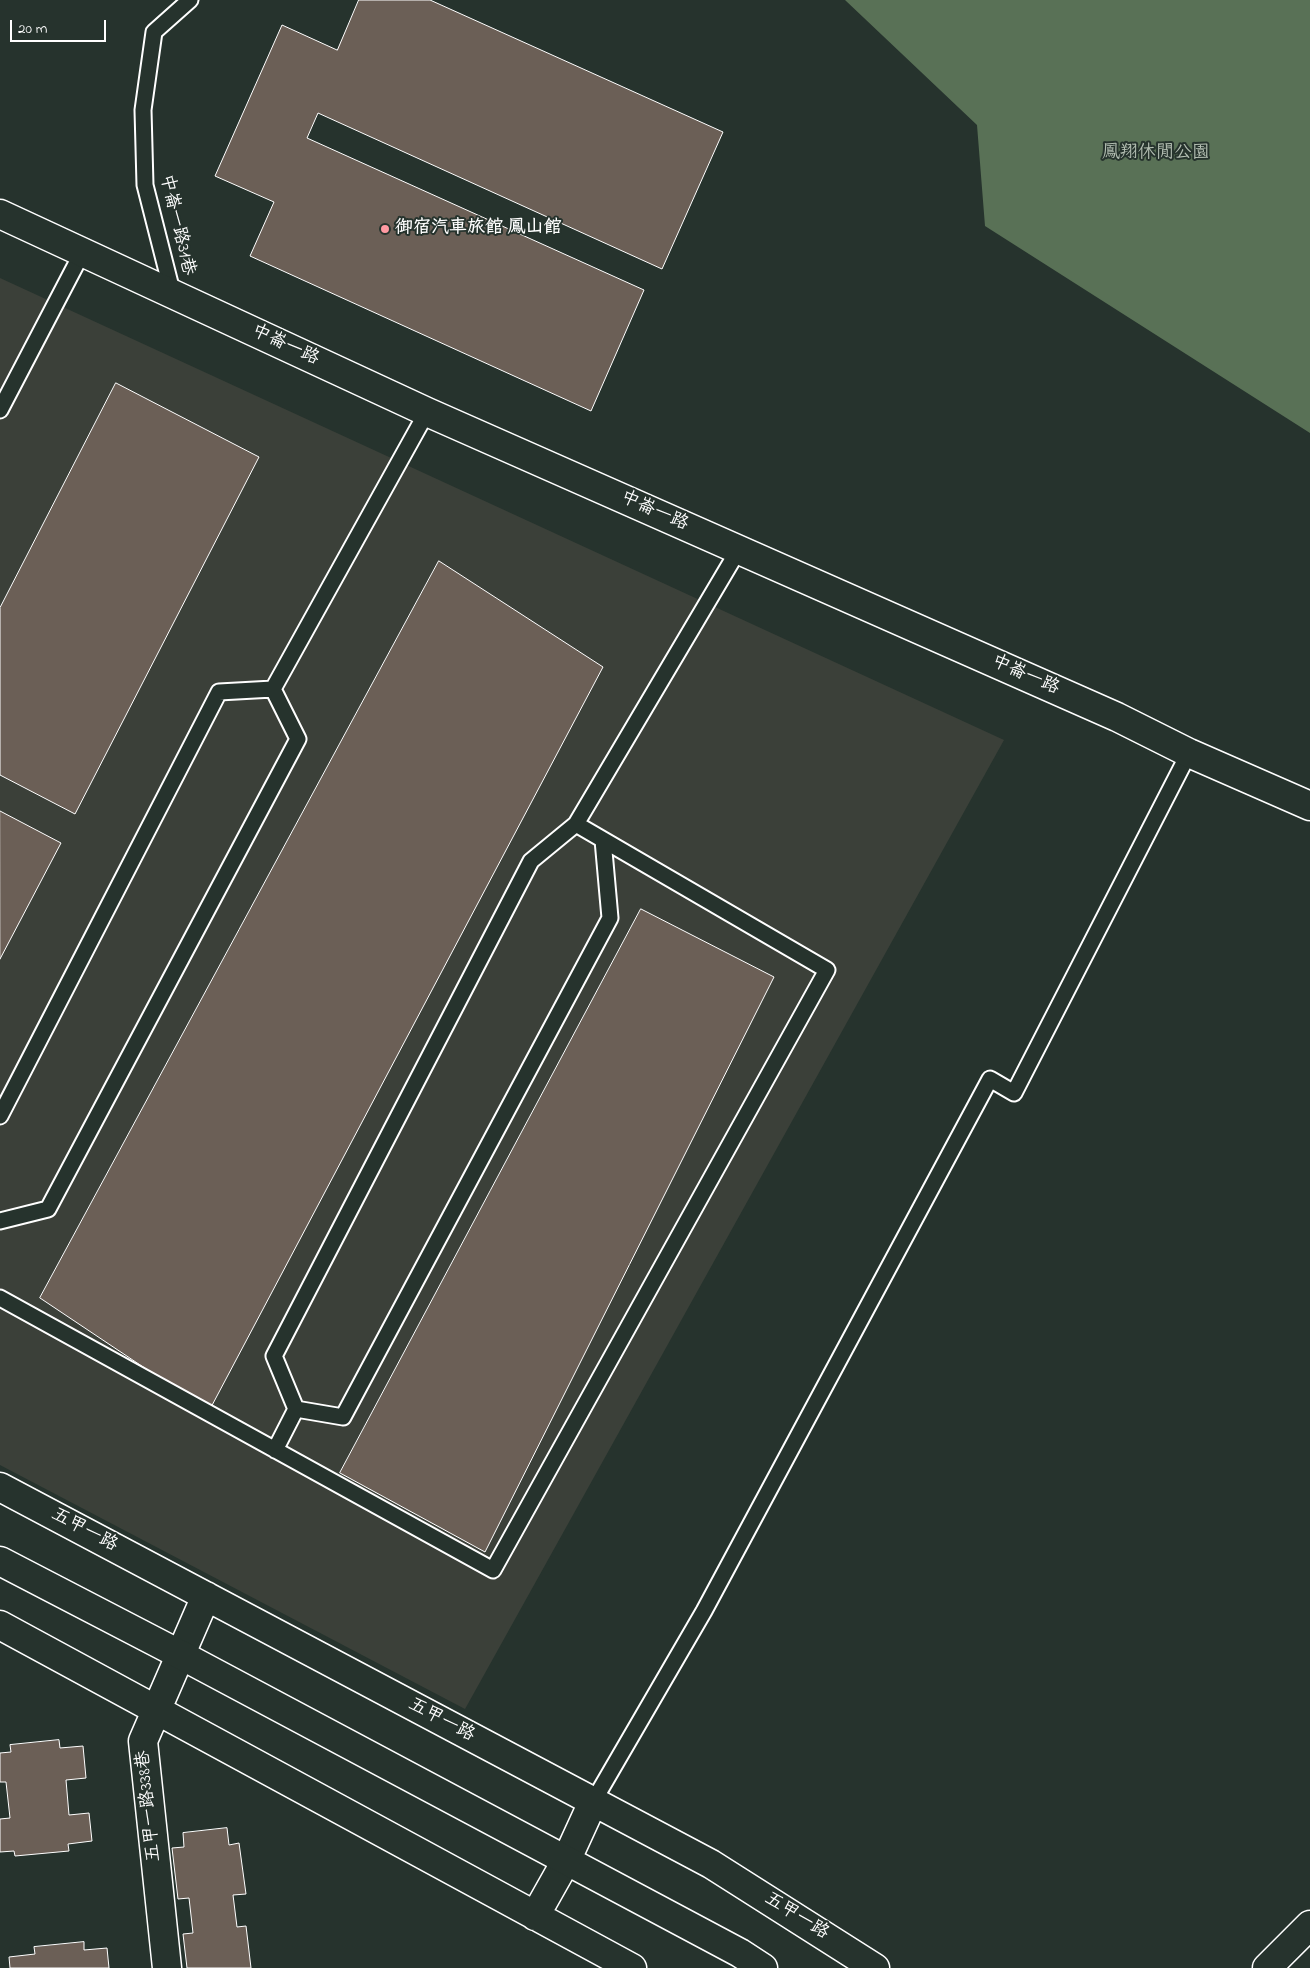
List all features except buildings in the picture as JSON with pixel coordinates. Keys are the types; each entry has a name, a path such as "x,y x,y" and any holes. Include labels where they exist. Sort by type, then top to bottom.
{"street":[{"name":"中崙一路","path":"0,214 427,412 1117,717 1189,753 1310,806"},
{"name":"五甲一路","path":"0,1487 712,1864 875,1968"},
{"path":"0,1561 181,1655 740,1953 763,1968"},
{"name":"五甲一路338巷","path":"167,1968 143,1741 206,1596"},
{"path":"0,1624 632,1968"},
{"path":"535,1916 566,1861 593,1802"},
{"path":"1267,1968 1310,1925"}],"lane":[{"name":"中崙一路31巷","path":"173,295 144,185 143,110 154,32 190,0"},
{"path":"0,410 82,253"},
{"path":"273,689 427,412"},
{"path":"275,1450 296,1409 274,1356 531,861 576,824 739,549"},
{"path":"0,1116 219,692 273,689"},
{"path":"0,1221 48,1209 298,739 273,689"},
{"path":"593,1802 704,1611 990,1079 1014,1093 1189,753"},
{"path":"0,1298 493,1570 826,970 576,824"},
{"path":"296,1409 343,1417 348,1408 610,918 603,840"}],"shaded area":[{"path":"0,278 1004,740 465,1709 0,1465"}],"green space":[{"name":"鳳翔休閒公園","path":"845,0 1310,0 1310,433 985,226 977,125"}],"place":[{"name":"御宿汽車旅館 鳳山館","path":"385,229"}]}
